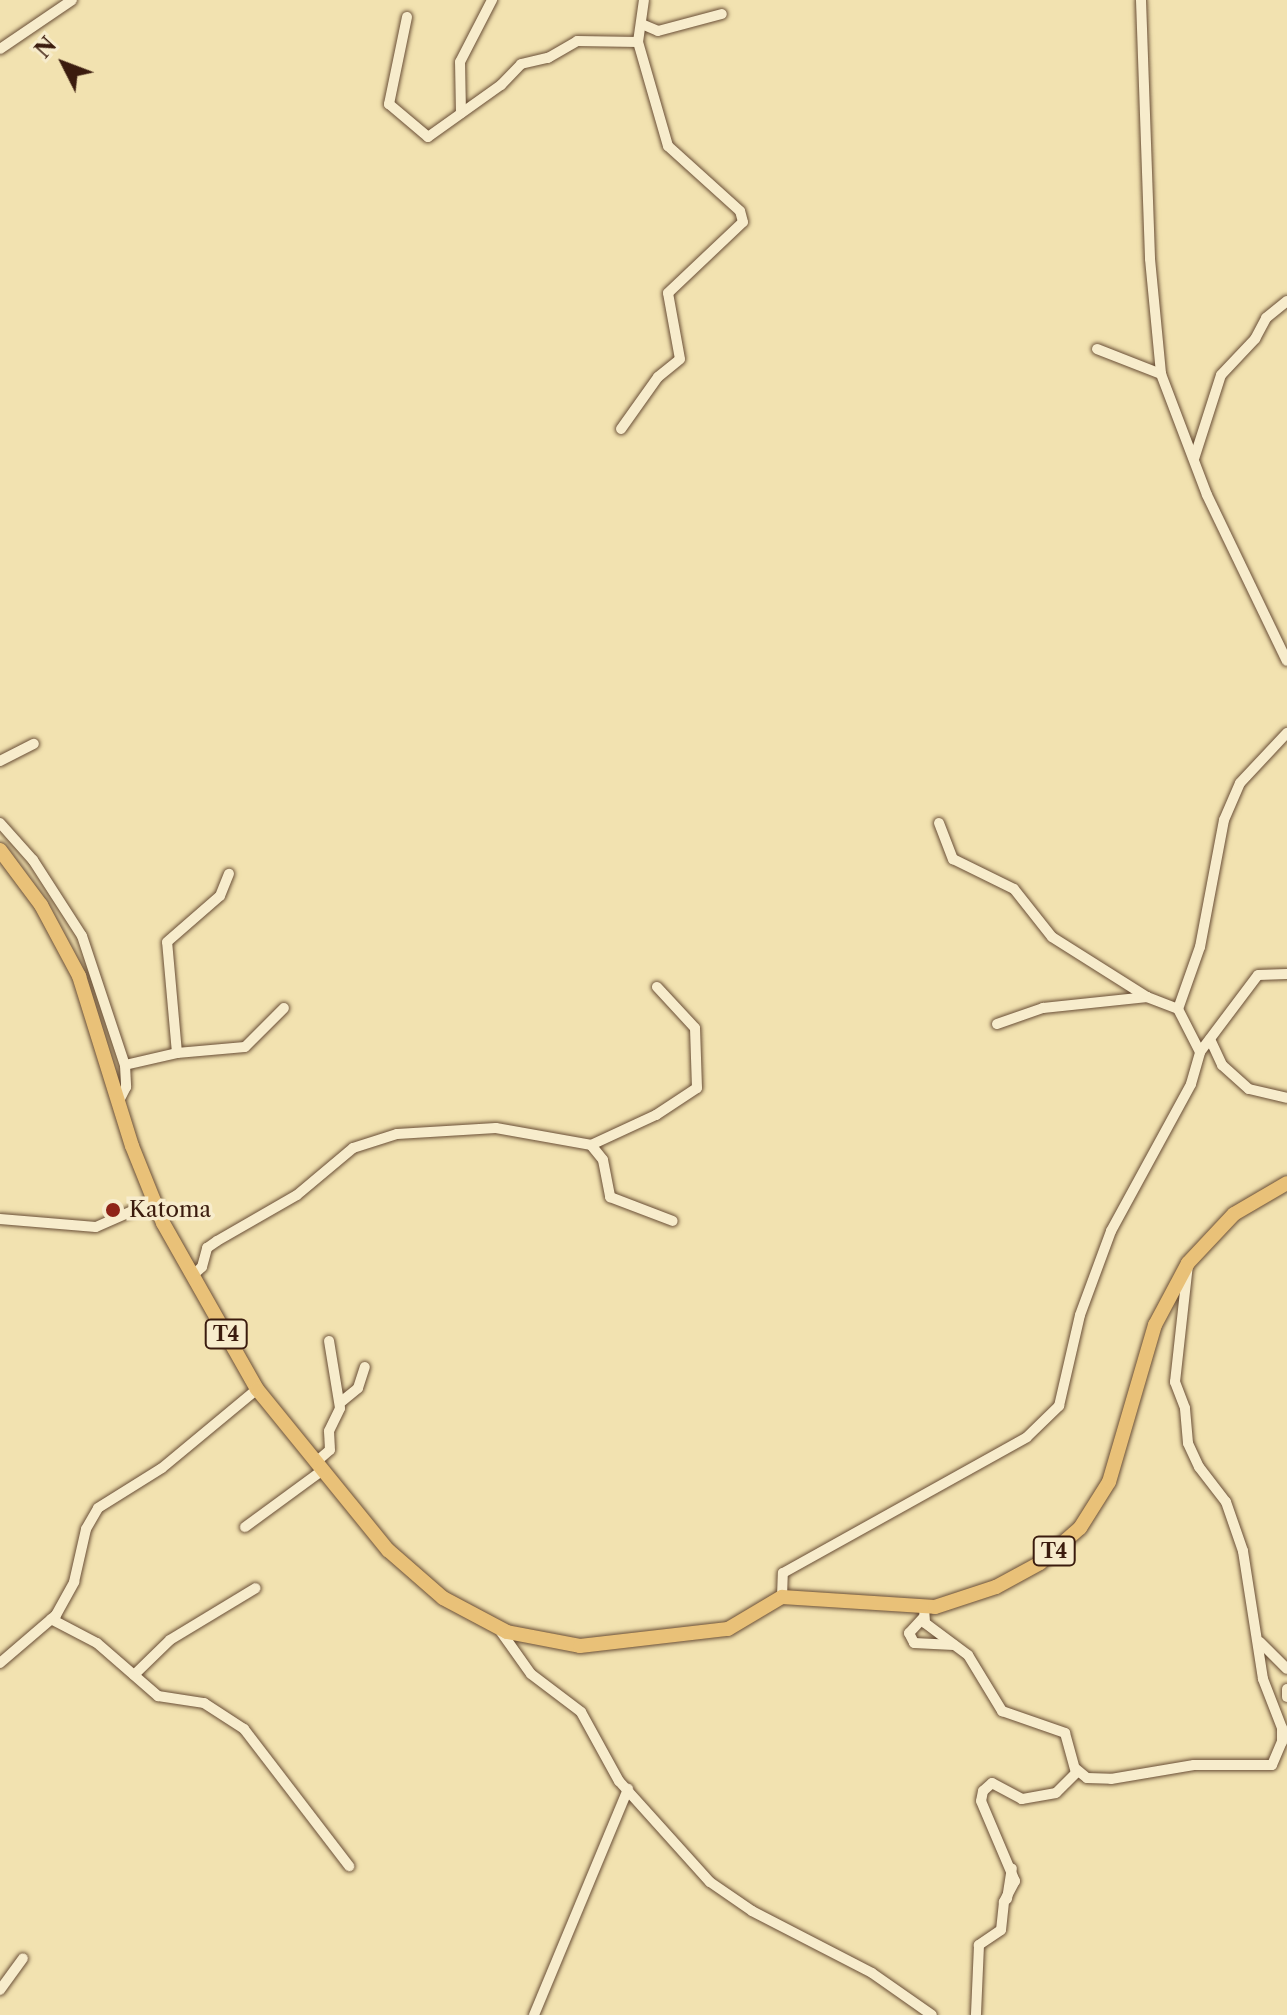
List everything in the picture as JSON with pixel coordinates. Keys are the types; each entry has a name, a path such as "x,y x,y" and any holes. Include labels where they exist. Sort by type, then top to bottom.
{"highway":[{"name":"T4","path":"0,850 41,905 79,976 155,1201 257,1389 388,1550 443,1598 498,1627 580,1646 728,1629 782,1597 924,1613 996,1587 1040,1563 1080,1528 1109,1482 1155,1325 1188,1263 1234,1214 1287,1183"}],"street":[{"path":"0,49 72,0"},
{"path":"461,113 460,62 492,0"},
{"path":"621,429 658,377 680,359 668,293 743,222 740,211 668,146 638,42 644,25 644,0"},
{"path":"1141,0 1150,259 1161,374 1194,459 1287,661"},
{"path":"644,25 658,31 722,14"},
{"path":"407,17 390,109 428,137 521,64 553,55 569,43 638,42"},
{"path":"1194,459 1221,375 1255,339 1266,318 1287,301"},
{"path":"1097,349 1161,374"},
{"path":"1178,1009 1200,947 1224,820 1240,783 1287,733"},
{"path":"0,761 34,744"},
{"path":"0,823 33,860 82,936 125,1065 126,1087 119,1101"},
{"path":"939,823 953,859 1014,889 1052,937 1147,997 1178,1009 1200,1052"},
{"path":"177,1053 167,942 220,896 229,874"},
{"path":"782,1597 783,1573 1027,1437 1059,1406 1080,1315 1111,1231 1191,1084 1200,1052 1258,975 1287,974"},
{"path":"193,1275 202,1267 207,1248 262,1218 297,1195 326,1167 372,1140 487,1128 591,1145 656,1115 697,1088 695,1028 657,987"},
{"path":"997,1024 1043,1008 1147,997"},
{"path":"125,1065 177,1053 245,1047 284,1008"},
{"path":"1210,1039 1222,1065 1233,1069 1249,1089 1287,1098"},
{"path":"591,1145 603,1160 610,1197 673,1221"},
{"path":"0,1219 96,1227 155,1201"},
{"path":"924,1613 931,1630 954,1645 983,1674 1002,1711 1065,1733 1076,1769 1087,1778 1111,1779 1205,1764 1272,1765 1285,1730 1263,1679 1260,1642 1243,1551 1226,1502 1199,1467 1188,1443 1185,1408 1175,1382 1173,1364 1190,1279 1188,1263"},
{"path":"329,1341 331,1375 341,1402"},
{"path":"245,1527 320,1466 330,1450 329,1431 341,1402 358,1388 365,1367"},
{"path":"0,1663 51,1619 74,1582 86,1529 98,1508 162,1468 257,1389"},
{"path":"134,1675 170,1640 256,1588"},
{"path":"924,1613 909,1633 914,1643 954,1645"},
{"path":"51,1619 97,1643 158,1696 204,1703 244,1729 349,1866"},
{"path":"498,1627 538,1681 581,1712 628,1789 719,1890 863,1968 932,2015"},
{"path":"1260,1642 1287,1669"},
{"path":"1287,1689 1287,1697"},
{"path":"976,2015 979,1945 1001,1930 1007,1899 1015,1886 1012,1868 981,1801 985,1787 996,1784 1022,1799 1056,1793 1072,1781 1076,1769"},
{"path":"534,2015 628,1789"},
{"path":"0,1990 23,1958"}],"place":[{"name":"Katoma","path":"113,1210"}]}
